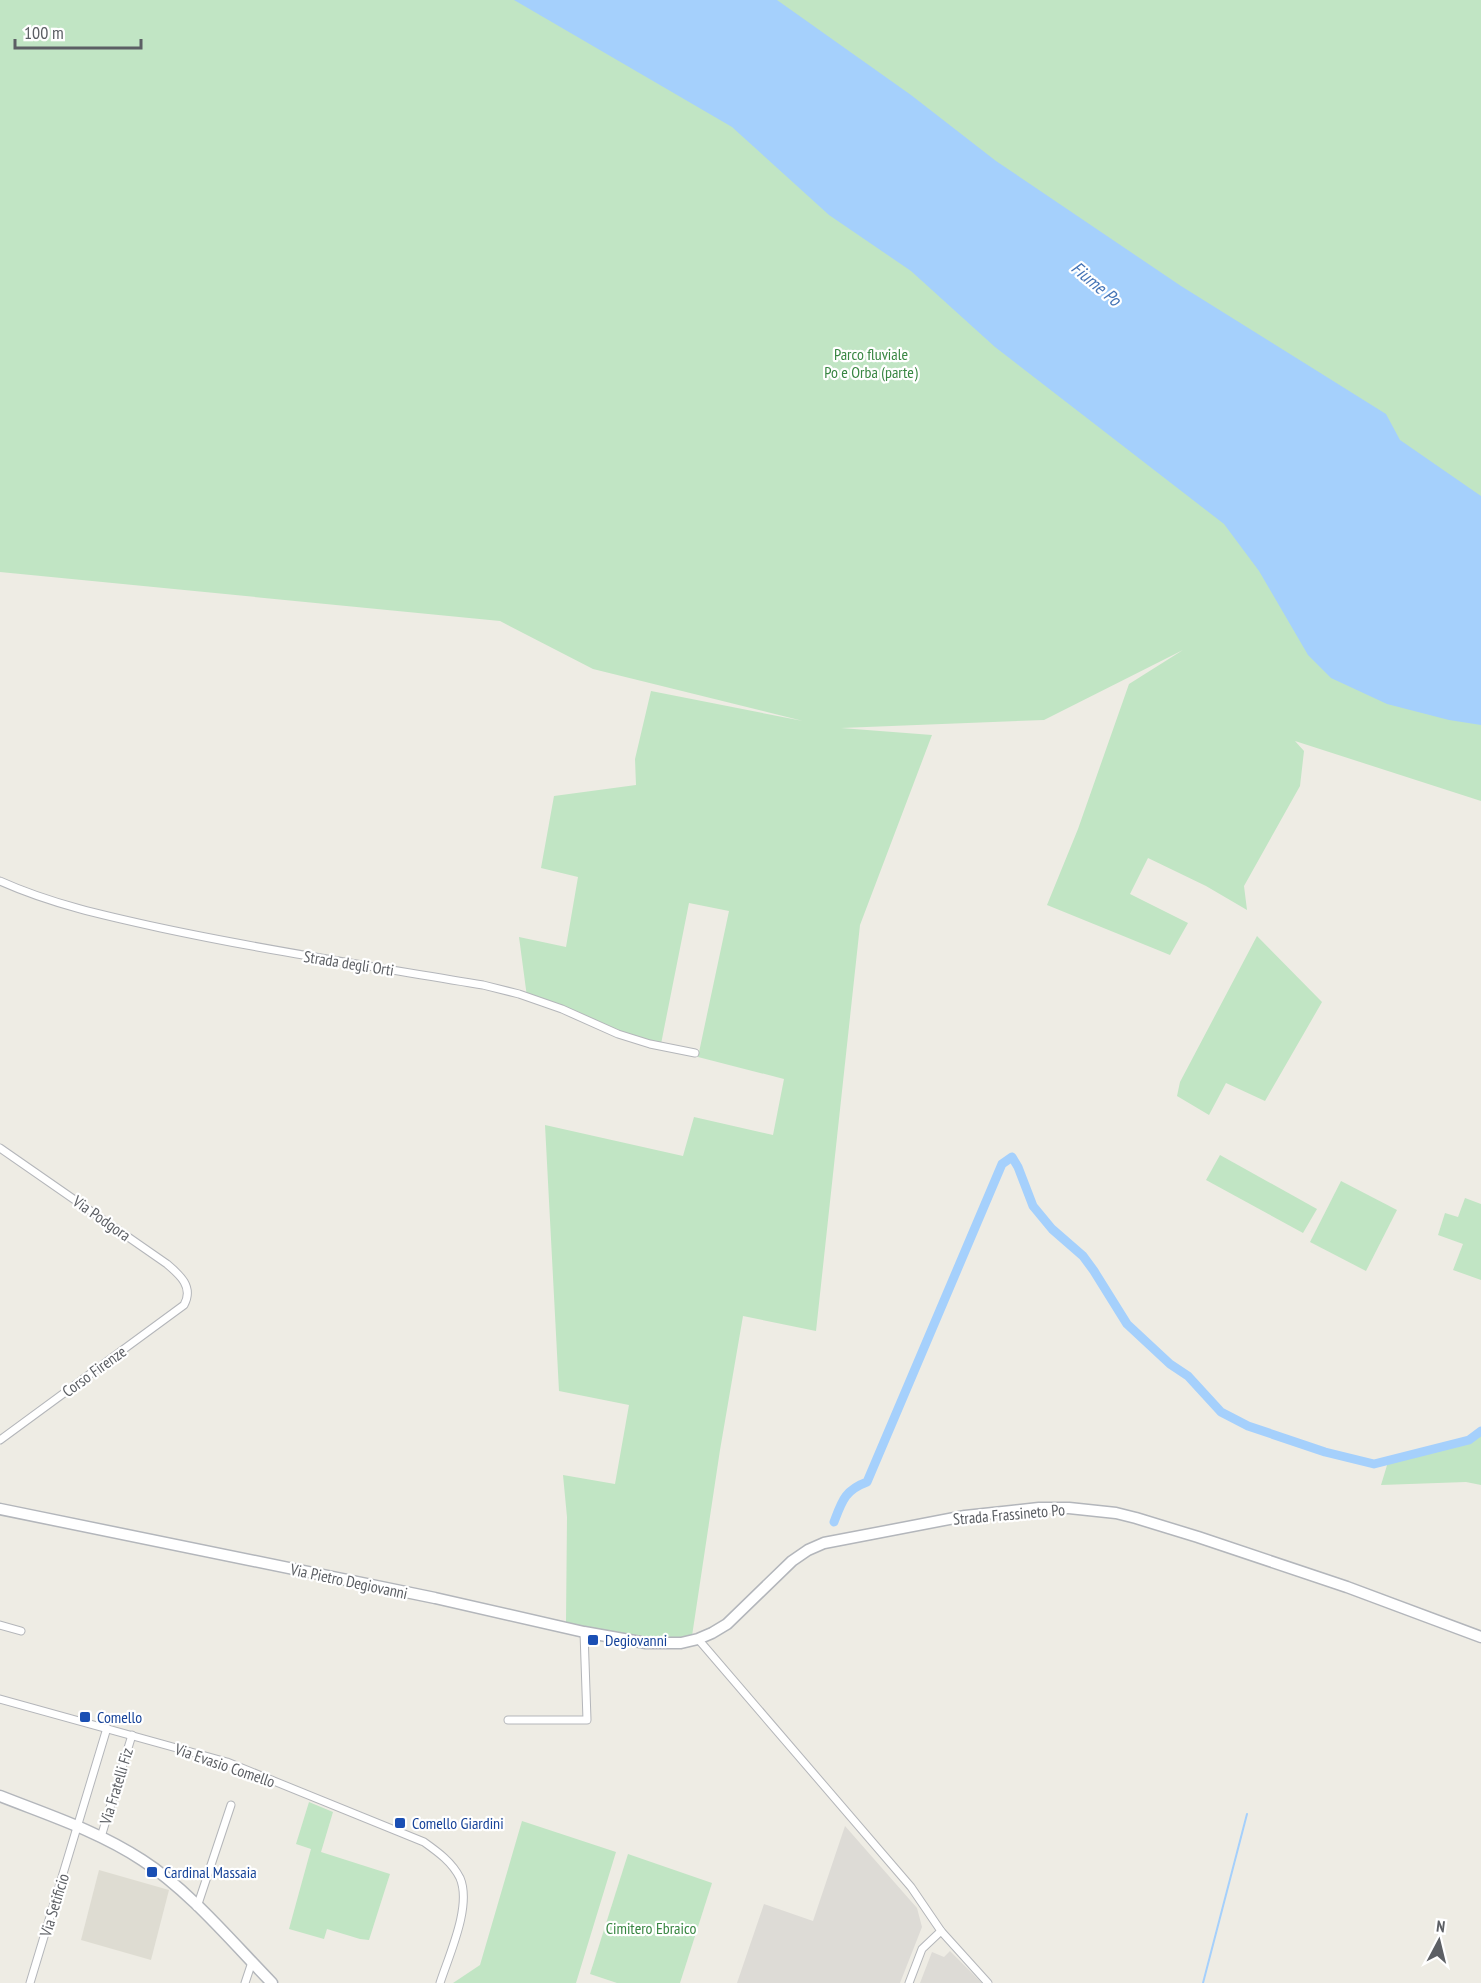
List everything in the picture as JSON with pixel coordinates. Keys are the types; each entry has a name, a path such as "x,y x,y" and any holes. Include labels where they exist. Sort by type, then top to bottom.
{"street":[{"name":"Strada degli Orti","path":"0,881 71,906 118,919 220,941 501,990 562,1009 639,1041 695,1053"},
{"name":"Via Podgora","path":"0,1148 167,1264 186,1282 187,1300"},
{"name":"Corso Firenze","path":"0,1440 184,1305 187,1300"},
{"name":"Strada Frassineto Po","path":"698,1639 727,1624 792,1561 824,1543 965,1516 1039,1508 1090,1510 1137,1518 1347,1587 1481,1637"},
{"name":"Via Pietro Degiovanni","path":"0,1509 435,1598 584,1632 646,1643 663,1644 698,1639"},
{"path":"0,1625 21,1631"},
{"path":"508,1720 587,1720 584,1632"},
{"path":"698,1639 911,1887 941,1931 988,1983"},
{"name":"Via Evasio Comello","path":"0,1699 227,1762 424,1842 452,1865 460,1880 463,1896 458,1929 440,1983"},
{"name":"Via Setificio","path":"30,1983 73,1840 79,1827 107,1728"},
{"name":"Via Fratelli Fiz","path":"101,1837 132,1735"},
{"path":"0,1796 79,1827 144,1861 172,1883 272,1983"},
{"path":"197,1907 231,1805"},
{"path":"909,1983 922,1949 941,1931"},
{"path":"245,1983 252,1962"}],"shaded area":[{"path":"845,1826 917,1908 922,1927 900,1983 737,1983 764,1904 813,1921"},
{"path":"99,1870 169,1890 151,1960 81,1940"},
{"path":"950,1951 982,1983 920,1983 932,1952 944,1957"}],"green space":[{"name":"Parco fluviale Po e Orba (parte)","path":"0,0 1481,0 1481,801 1295,741 1304,751 1300,786 1244,886 1247,910 1206,886 1148,858 1130,894 1188,923 1170,955 1047,905 1078,829 1129,684 1183,650 1044,720 841,728 932,735 860,925 816,1331 743,1316 692,1636 645,1638 566,1622 567,1517 563,1475 615,1484 629,1405 559,1391 545,1125 683,1156 694,1117 773,1135 784,1079 698,1057 729,911 689,903 661,1044 584,1019 527,997 519,937 566,947 578,877 541,868 554,796 636,785 635,759 651,691 803,721 593,669 500,621 0,572"},
{"path":"1257,936 1322,1002 1265,1101 1226,1083 1209,1115 1177,1096 1180,1082"},
{"path":"1220,1155 1317,1209 1303,1233 1206,1180"},
{"path":"1341,1181 1397,1210 1366,1271 1310,1242"},
{"path":"1465,1198 1481,1204 1481,1280 1453,1270 1463,1244 1438,1235 1445,1213 1458,1217"},
{"path":"1481,1432 1481,1485 1466,1482 1381,1485 1388,1462 1465,1441"},
{"path":"309,1802 333,1812 321,1852 390,1874 369,1940 327,1929 324,1939 289,1929 311,1849 296,1844"},
{"path":"522,1821 616,1852 576,1983 453,1983 480,1965"},
{"name":"Cimitero Ebraico","path":"628,1854 712,1883 680,1983 617,1983 590,1974"}],"water":[{"name":"Fiume Po","path":"514,0 777,0 911,95 996,161 1181,286 1386,414 1400,440 1481,496 1481,725 1449,720 1387,704 1331,678 1308,655 1259,571 1224,524 995,347 911,271 829,215 732,127"}],"waterway":[{"path":"834,1522 845,1497 867,1482 1002,1164 1012,1157 1033,1206 1052,1229 1083,1256 1127,1324 1170,1364 1188,1376 1221,1412 1248,1426 1325,1452 1374,1464 1469,1440 1481,1431"},
{"path":"1203,1983 1247,1814"}],"place":[{"name":"Degiovanni","path":"593,1640"},
{"name":"Comello","path":"85,1717"},
{"name":"Comello Giardini","path":"400,1823"},
{"name":"Cardinal Massaia","path":"152,1872"}]}
